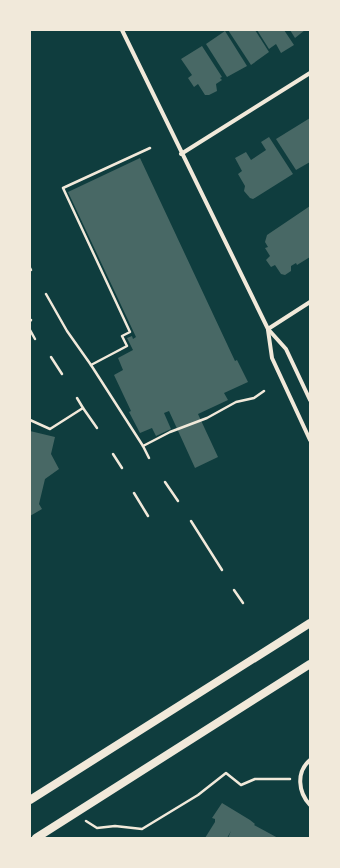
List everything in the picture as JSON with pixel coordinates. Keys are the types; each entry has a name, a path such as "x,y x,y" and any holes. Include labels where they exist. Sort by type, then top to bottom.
{"main road":[{"path":"30,800 310,623"},
{"path":"36,838 310,664"}],"street":[{"path":"122,30 181,154 268,329 286,349 310,400"},
{"path":"181,154 310,73"},
{"path":"268,329 310,302"},
{"path":"268,329 272,358 310,440"},
{"path":"310,760 301,773 300,778 301,790 310,805"}],"path":[{"path":"91,365 128,346 122,336 130,332 63,188 150,148"},
{"path":"46,294 67,331 91,365 149,458"},
{"path":"30,330 35,339"},
{"path":"51,358 62,374"},
{"path":"142,446 170,432 207,418 236,402 254,398 264,391"},
{"path":"77,398 97,428"},
{"path":"30,420 50,429 83,408"},
{"path":"113,454 122,468"},
{"path":"166,482 178,501"},
{"path":"134,493 148,516"},
{"path":"191,521 222,570"},
{"path":"234,590 243,603"},
{"path":"75,813 97,828 115,826 142,829 198,796 226,773 241,785 255,779 300,778"}],"building":[{"path":"228,30 255,30 269,52 251,65"},
{"path":"257,30 284,30 294,45 281,53 276,44 269,49"},
{"path":"290,30 305,30 295,38"},
{"path":"225,31 247,66 227,77 206,44"},
{"path":"202,46 222,77 220,78 222,80 216,84 217,91 209,95 205,95 198,84 194,87 188,78 192,75 181,59"},
{"path":"310,118 310,162 296,170 276,139"},
{"path":"269,137 293,174 253,199 250,198 244,191 245,186 238,174 242,171 235,158 246,152 251,160 266,150 261,142"},
{"path":"140,158 235,361 237,360 248,382 224,393 228,400 198,414 218,457 195,468 169,411 164,413 171,429 156,436 152,428 140,433 129,412 131,411 114,375 123,370 118,358 133,350 127,338 132,336 133,339 136,337 68,192"},
{"path":"310,206 310,257 297,265 296,263 291,266 291,271 285,275 281,274 275,265 271,267 266,260 270,256 265,248 268,247 265,242 267,235"},
{"path":"30,431 55,437 51,454 59,469 45,479 39,504 42,509 30,516"},
{"path":"222,803 250,820 255,824 254,825 278,838 228,838 231,831 227,838 205,838 215,822 215,819 212,818"}]}
